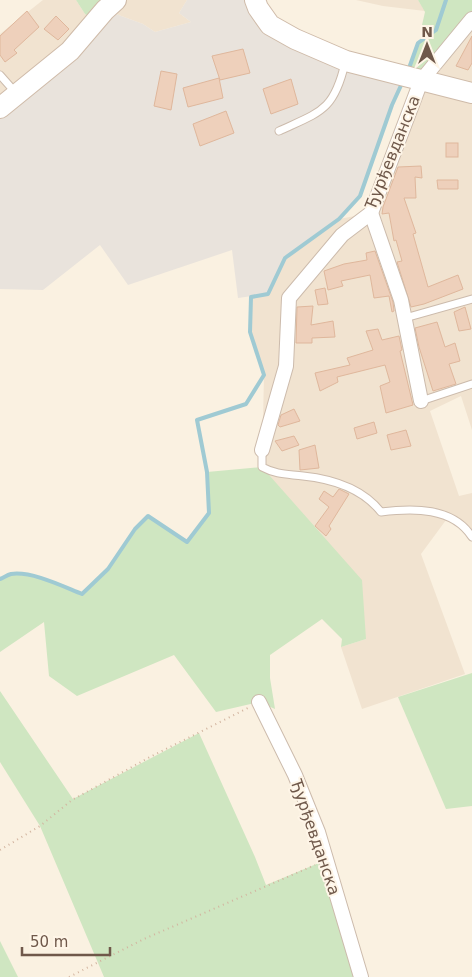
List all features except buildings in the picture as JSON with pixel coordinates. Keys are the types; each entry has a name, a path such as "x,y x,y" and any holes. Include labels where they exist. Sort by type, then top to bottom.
{"street":[{"path":"0,108 70,51 116,0"},
{"path":"255,0 258,8 270,25 296,39 346,61 472,93"},
{"name":"Ђурђевданска","path":"262,450 286,366 288,298 342,235 371,213 421,81 472,19"},
{"path":"371,213 401,300 421,401"},
{"name":"Ђурђевданска","path":"260,702 295,775 318,832 361,977"}],"lane":[{"path":"279,131 316,114 331,100 340,84 346,61"},
{"path":"0,75 17,95"},
{"path":"405,318 472,299"},
{"path":"421,401 472,384"},
{"name":"Ђурђевданска","path":"262,450 262,467 274,474 325,478 353,489 375,505 381,512 401,510 422,511 449,516 467,529 472,537"}],"path":[{"path":"0,850 40,826 72,800 150,757 260,702"},
{"path":"69,977 152,935 326,860"}],"shaded area":[{"path":"43,0 76,0 85,14 96,20 0,108 0,34"},
{"path":"116,0 187,0 179,13 191,22 155,32 143,24 105,10"},
{"path":"187,0 255,0 262,16 406,76 392,105 360,196 339,219 285,258 268,294 238,298 232,250 128,285 100,245 43,290 0,289 0,108 105,10 143,24 155,32 191,22 179,13"},
{"path":"356,0 418,0 425,11 383,6"},
{"path":"472,19 472,430 461,396 430,411 459,496 472,493 472,537 449,516 421,554 465,674 362,709 341,647 366,639 262,467 264,375 250,332 251,297 268,293 285,258 339,219 371,213 421,81"}],"green space":[{"path":"76,0 116,0 96,20 85,14"},
{"path":"418,0 472,0 472,19 421,81 410,68 418,43 435,30 422,25 425,12"},
{"path":"262,467 362,580 366,639 341,647 342,639 322,619 270,655 270,678 275,709 259,702 216,712 174,655 77,696 49,676 44,622 0,652 0,579 11,574 28,575 47,580 82,594 108,569 135,529 148,516 187,542 209,513 207,472"},
{"path":"472,673 472,806 446,809 398,697"},
{"path":"0,691 73,799 199,733 266,885 326,860 360,974 352,977 104,977 40,826 0,762"},
{"path":"0,941 18,977 0,977"}],"waterway":[{"path":"408,71 418,43 436,30 446,0"},
{"path":"0,579 11,574 28,575 47,580 82,594 108,569 135,529 148,516 187,542 209,513 207,472 197,420 246,404 264,375 250,332 251,297 268,294 285,258 339,219 360,196 392,105 403,81"}]}
